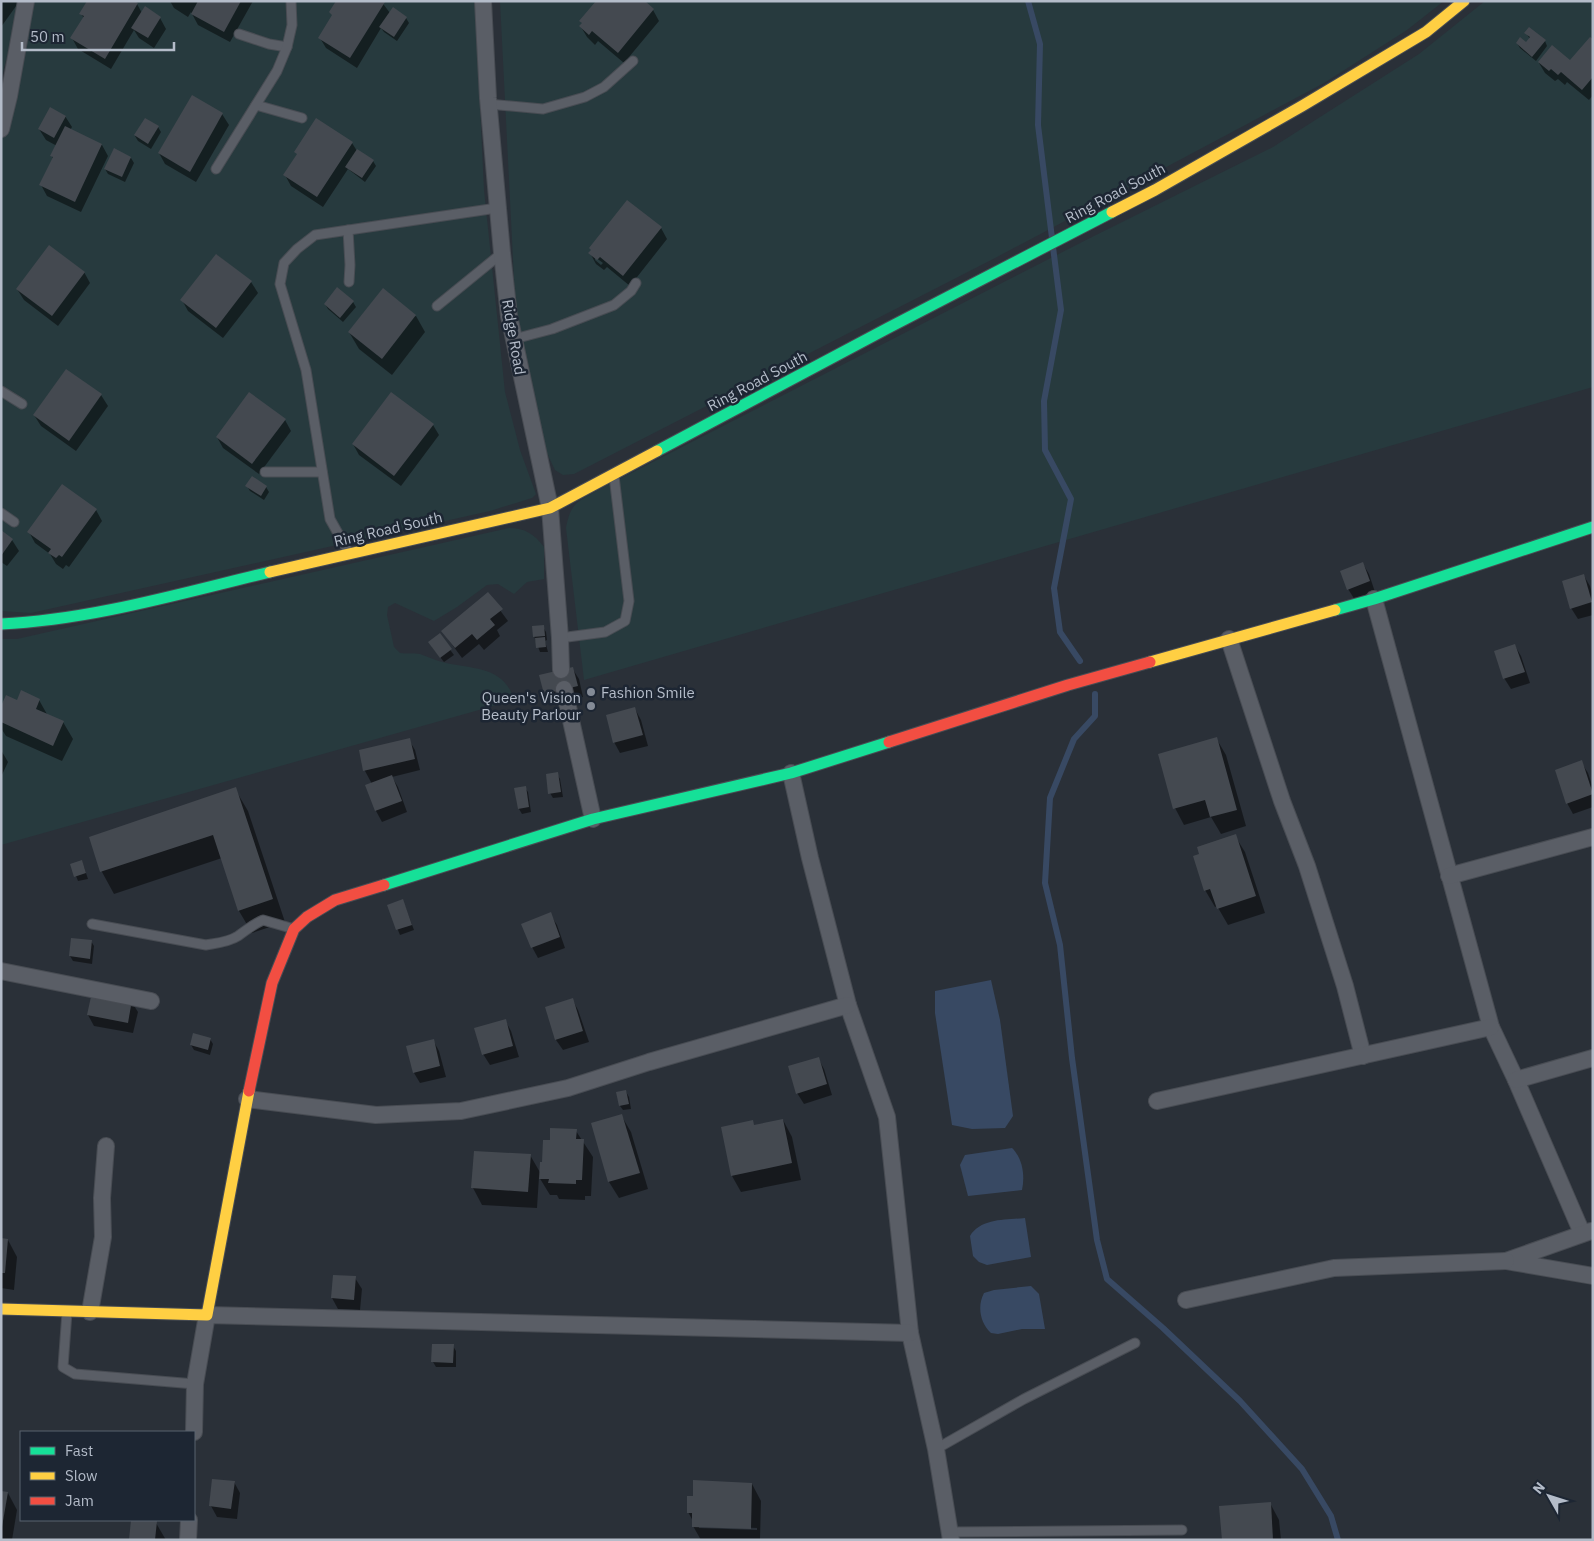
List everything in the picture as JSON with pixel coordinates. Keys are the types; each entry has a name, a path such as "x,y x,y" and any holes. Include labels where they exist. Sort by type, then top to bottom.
{"street":[{"path":"1,129 26,1"},
{"name":"Ridge Road","path":"483,1 488,104 509,316 550,508 561,670"},
{"name":"Ring Road South","path":"1,624 25,623 120,608 550,508 888,328 1155,190 1426,32 1464,1"},
{"path":"194,1431 195,1384 247,1099 272,982 294,929 306,917 335,900 593,819 791,773 1068,685 1374,599 1593,527"},
{"path":"1374,599 1491,1027 1587,1232 1506,1260"},
{"path":"1229,639 1282,802 1307,866 1345,986 1363,1056"},
{"path":"564,689 593,819"},
{"path":"791,773 810,858 848,1005 887,1117 910,1332 936,1449 950,1536"},
{"path":"1449,876 1593,837"},
{"path":"1,971 151,1001"},
{"path":"247,1099 376,1115 460,1111 568,1088 649,1062 848,1005"},
{"path":"1157,1101 1491,1027"},
{"path":"1516,1080 1593,1058"},
{"path":"90,1312 104,1237 102,1208 106,1146"},
{"path":"1186,1300 1334,1268 1506,1260 1593,1276"},
{"path":"1,1309 910,1332"},
{"path":"188,1540 189,1521"}],"lane":[{"path":"216,169 277,71 287,47 292,25 291,1"},
{"path":"239,34 268,44 287,47"},
{"path":"488,104 544,109 585,97 604,87 633,61"},
{"path":"256,105 302,118"},
{"path":"349,554 330,519 306,370 280,284 284,263 296,249 315,235 497,208"},
{"path":"348,230 349,282"},
{"path":"437,306 502,253"},
{"path":"514,339 552,329 614,304 631,290 636,283"},
{"path":"1,391 22,404"},
{"path":"265,472 322,472"},
{"path":"560,638 605,632 625,621 629,601 614,474"},
{"path":"1,512 14,522"},
{"path":"92,924 206,945 225,942 263,920 294,929"},
{"path":"67,1312 63,1367 75,1374 195,1384"},
{"path":"936,1449 1024,1399 1135,1343"},
{"path":"950,1536 1182,1530"}],"green space":[{"path":"1,1 20,1 1,79"},
{"path":"30,1 475,1 484,190 505,392 520,450 536,494 532,498 490,511 31,613 1,611 1,82 11,98"},
{"path":"500,1 1444,1 1407,30 1324,83 997,257 574,474 563,475 555,470 544,447 516,319"},
{"path":"1485,1 1593,1 1593,387 584,680 566,528 570,512 577,503 600,489 1086,240 1273,147 1419,54"},
{"path":"509,528 520,529 529,533 544,547 544,579 527,582 514,594 498,584 487,585 434,621 395,603 388,607 387,615 394,647 400,653 420,654 443,662 487,671 504,681 510,689 514,700 1,845 1,639 17,639"}],"water":[{"path":"991,980 1000,1020 1013,1116 1005,1128 972,1129 952,1125 935,1013 935,991"},
{"path":"1012,1148 1019,1157 1022,1168 1022,1190 968,1196 960,1165 965,1155"},
{"path":"1025,1218 1031,1257 987,1265 979,1262 973,1256 970,1236 975,1230 994,1221"},
{"path":"1031,1286 1039,1294 1045,1329 1022,1329 998,1334 991,1333 984,1324 980,1309 984,1293"}],"building":[{"path":"87,1 134,1 138,3 105,59 70,38 84,16 79,14"},
{"path":"198,1 241,1 224,32 191,14"},
{"path":"336,1 385,2 350,58 318,38 332,15 329,12"},
{"path":"596,1 645,1 654,9 618,53 592,31 589,35 579,26 582,23 579,21"},
{"path":"145,6 161,17 148,38 131,28"},
{"path":"393,7 407,17 394,37 379,27"},
{"path":"1529,27 1546,40 1532,57 1516,43 1520,37 1526,42 1530,37 1524,33"},
{"path":"1590,37 1593,39 1593,77 1582,90 1561,72 1558,75 1551,69 1549,71 1538,62 1552,45 1570,60"},
{"path":"192,95 223,113 190,172 158,153"},
{"path":"50,107 66,116 54,138 38,129"},
{"path":"145,118 159,126 148,144 134,135"},
{"path":"316,118 353,142 317,197 283,175 297,154 294,152"},
{"path":"65,126 102,144 75,202 39,185 53,157 50,156"},
{"path":"114,148 131,157 122,177 104,169"},
{"path":"357,149 374,160 362,178 345,167"},
{"path":"627,200 662,227 623,276 600,257 597,260 588,253 591,250 589,248"},
{"path":"49,245 85,272 52,316 16,289"},
{"path":"216,254 252,281 216,328 180,300"},
{"path":"337,287 354,301 340,318 324,304"},
{"path":"383,288 416,315 382,359 348,332"},
{"path":"66,369 102,394 69,441 33,415"},
{"path":"249,392 286,419 252,464 216,437"},
{"path":"391,392 434,424 394,476 352,444"},
{"path":"252,476 267,486 261,496 245,486"},
{"path":"62,484 97,509 62,557 59,555 56,558 48,553 51,549 27,532"},
{"path":"1,530 13,539 1,556"},
{"path":"1363,562 1370,581 1347,590 1340,571"},
{"path":"1584,574 1592,602 1570,609 1562,581"},
{"path":"488,592 503,609 490,619 495,625 477,640 472,634 455,648 441,631"},
{"path":"544,625 545,636 533,637 532,626"},
{"path":"440,633 452,649 440,658 428,642"},
{"path":"545,637 546,647 536,648 535,638"},
{"path":"1515,644 1525,672 1503,679 1494,651"},
{"path":"573,667 578,686 544,694 539,675"},
{"path":"21,690 40,699 36,709 64,721 53,746 1,722 1,706 6,695 17,700"},
{"path":"635,707 643,735 613,743 606,715"},
{"path":"1217,737 1237,810 1210,817 1205,800 1173,809 1158,754"},
{"path":"410,738 415,759 363,771 359,750"},
{"path":"1582,760 1593,794 1566,804 1555,770"},
{"path":"558,772 561,792 548,794 546,774"},
{"path":"392,775 402,801 375,811 365,785"},
{"path":"526,786 529,807 518,809 514,788"},
{"path":"236,787 273,899 238,911 213,835 100,872 89,837"},
{"path":"1236,834 1256,896 1217,909 1210,889 1204,891 1193,856 1199,854 1197,847"},
{"path":"82,860 86,873 74,877 70,864"},
{"path":"403,899 412,925 396,930 387,905"},
{"path":"551,912 560,937 531,948 521,924"},
{"path":"71,938 92,940 90,959 69,956"},
{"path":"92,992 132,1000 128,1023 87,1015"},
{"path":"573,998 583,1031 555,1040 545,1007"},
{"path":"506,1019 513,1046 482,1055 474,1028"},
{"path":"193,1033 211,1038 208,1050 190,1045"},
{"path":"434,1039 440,1066 413,1073 406,1046"},
{"path":"819,1057 827,1084 796,1094 788,1066"},
{"path":"626,1090 629,1104 619,1106 616,1092"},
{"path":"622,1114 640,1173 608,1182 591,1123"},
{"path":"783,1119 792,1163 731,1176 721,1127 753,1120 754,1125"},
{"path":"550,1128 577,1129 576,1139 584,1139 582,1180 576,1180 576,1184 548,1183 549,1179 539,1179 543,1140 550,1140"},
{"path":"474,1151 531,1154 528,1192 471,1188"},
{"path":"1,1238 8,1239 5,1273 1,1273"},
{"path":"333,1275 356,1276 354,1300 331,1298"},
{"path":"432,1344 454,1344 453,1363 431,1362"},
{"path":"212,1479 235,1481 231,1509 209,1506"},
{"path":"693,1480 752,1483 751,1529 692,1527 692,1513 687,1513 687,1496 693,1496"},
{"path":"1,1491 8,1492 2,1527 1,1527"},
{"path":"1271,1502 1273,1540 1222,1540 1219,1506"},
{"path":"131,1521 157,1521 155,1540 129,1540"}],"waterway":[{"path":"1028,1 1040,44 1038,125 1052,238"},
{"path":"1053,247 1061,310 1044,401 1045,450 1071,499 1054,588 1060,632 1080,661"},
{"path":"1095,694 1095,716 1074,739 1050,798 1045,883 1060,945 1072,1058 1097,1240 1107,1279 1163,1328 1240,1401 1302,1469 1331,1516 1338,1540"}],"traffic: fast":[{"path":"657,451 1112,212"},
{"path":"1335,610 1593,527"},
{"path":"1,624 69,617 102,611 170,597 270,572"},
{"path":"384,885 593,819 791,773 889,742"}],"traffic: slow":[{"path":"1112,212 1155,190 1302,106 1426,32 1464,1"},
{"path":"270,572 550,508 657,451"},
{"path":"1150,662 1335,610"},
{"path":"1,1309 207,1315 249,1091"}],"traffic: jam":[{"path":"889,742 1068,685 1150,662"},
{"path":"249,1091 272,983 294,929 307,917 335,900 384,885"}],"place":[{"name":"Fashion Smile","path":"591,692"},
{"name":"Queen's Vision Beauty Parlour","path":"591,706"}]}
